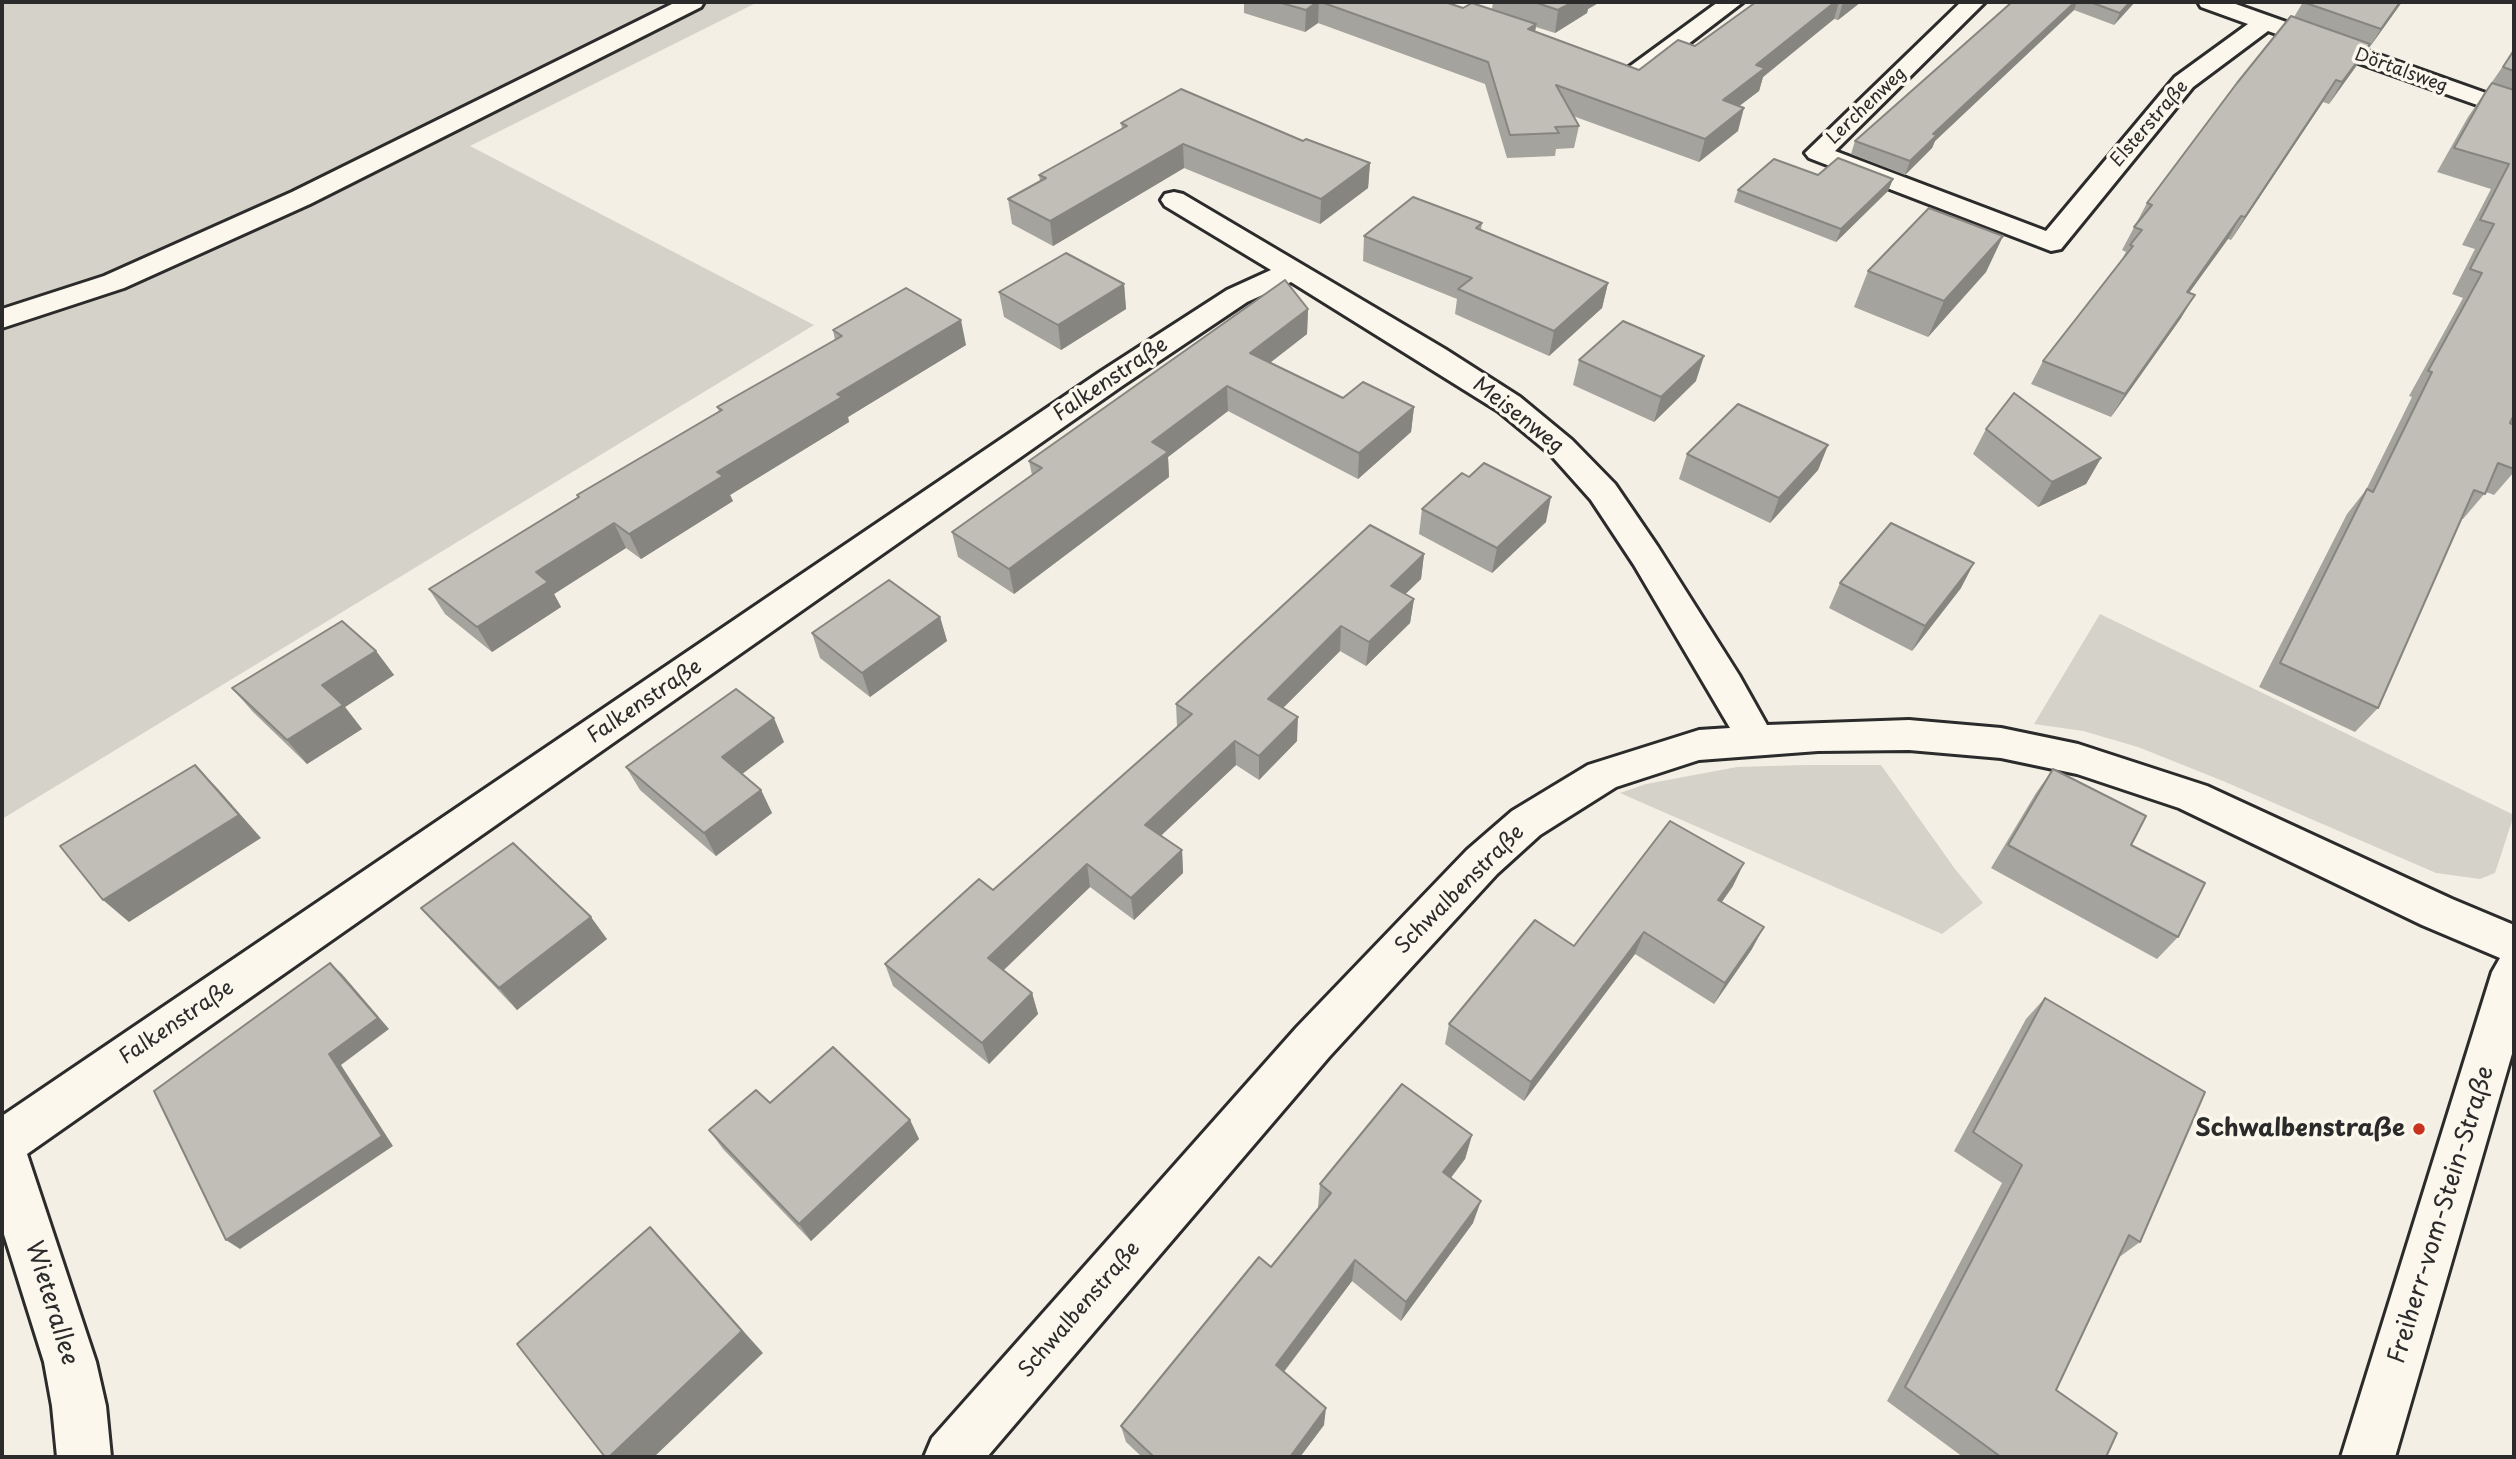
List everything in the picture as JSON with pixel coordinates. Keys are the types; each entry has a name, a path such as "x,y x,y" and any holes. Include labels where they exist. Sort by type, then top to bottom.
{"street":[{"path":"2,319 134,274 301,198 692,2"},
{"path":"1610,63 1637,73 1732,2"},
{"name":"Lerchenweg","path":"1974,2 1818,153 2051,243"},
{"name":"Dörtalsweg","path":"2209,2 2514,111"},
{"name":"Elsterstraße","path":"2051,243 2184,82 2265,22"},
{"name":"Meisenweg","path":"1174,200 1509,404 1561,447 1603,492 1632,534 1726,685 1756,741"},
{"name":"Falkenstraße","path":"2,1143 1111,379 1237,296 1293,271"},
{"name":"Schwalbenstraße","path":"951,1457 1313,1042 1482,862 1526,823 1602,776 1699,745 1818,736 1909,735 2001,743 2078,759 2193,797 2437,912 2514,944"},
{"name":"Freiherr-vom-Stein-Straße","path":"2368,1457 2514,972"},
{"name":"Wieterallee","path":"2,1152 71,1362 84,1457"}],"shaded area":[{"path":"2,2 758,2 470,146 814,325 2,819"},
{"path":"2100,614 2514,815 2495,873 2480,879 2436,873 2138,747 2083,731 2034,724"},
{"path":"1881,765 1955,869 1983,903 1942,934 1620,793 1646,784 1737,767"}],"building":[{"path":"1278,2 1317,2 1306,10"},
{"path":"1321,2 1445,2 1463,8 1472,3 1536,24 1528,29 1639,70 1678,40 1695,46 1756,2 1835,2 1756,65 1765,68 1723,100 1744,108 1705,139 1556,85 1579,126 1555,127 1559,133 1510,135 1488,62"},
{"path":"1534,2 1573,2 1558,10"},
{"path":"2012,2 2075,2 1933,134 1937,135 1910,161 1855,141"},
{"path":"2090,2 2130,2 2120,13"},
{"path":"2303,2 2400,2 2381,29"},
{"path":"2291,16 2370,44 2342,82 2336,80 2245,217 2241,216 2187,292 2195,295 2125,394 2043,361 2133,246 2130,245 2142,230 2134,227 2152,205 2147,203"},
{"path":"2514,50 2514,71 2503,67"},
{"path":"2492,83 2514,90 2514,415 2510,423 2514,425 2514,469 2498,463 2485,494 2474,490 2378,708 2280,663 2367,489 2373,492 2432,372 2428,371 2482,273 2470,269 2494,224 2480,220 2509,164 2454,148"},
{"path":"1181,89 1303,141 1306,139 1370,163 1321,199 1183,144 1050,221 1008,199 1046,178 1039,175 1127,126 1121,123"},
{"path":"1838,158 1893,179 1841,229 1738,190 1774,159 1818,175"},
{"path":"1413,197 1482,223 1476,228 1608,283 1554,331 1458,289 1472,278 1364,236"},
{"path":"1929,208 2003,236 1944,301 1868,271"},
{"path":"1066,253 1124,284 1058,325 999,292"},
{"path":"1285,280 1308,309 1250,353 1343,398 1363,382 1414,407 1359,453 1227,386 1152,442 1168,452 1009,569 952,532 1042,468 1029,461"},
{"path":"906,288 961,320 837,394 842,397 717,472 723,476 629,534 614,523 536,572 548,582 477,627 429,589 579,497 577,495 722,410 717,407 842,336 833,330"},
{"path":"1623,321 1704,356 1661,397 1579,360"},
{"path":"2014,393 2101,458 2052,482 1986,429"},
{"path":"1738,404 1828,445 1779,498 1687,454"},
{"path":"1484,463 1551,497 1497,548 1422,509 1462,473 1469,477"},
{"path":"1891,523 1974,563 1925,626 1840,583"},
{"path":"1370,525 1424,554 1391,586 1414,599 1369,642 1341,626 1268,699 1298,717 1259,756 1235,741 1145,825 1182,850 1131,898 1087,864 988,958 1032,993 982,1043 885,964 979,879 993,890 1192,714 1176,704"},
{"path":"889,580 940,617 862,673 812,633"},
{"path":"342,621 376,651 322,685 343,705 287,740 232,688"},
{"path":"736,689 774,718 722,757 761,790 704,833 626,767"},
{"path":"195,765 239,815 103,900 60,846"},
{"path":"2053,769 2146,816 2131,845 2205,883 2178,937 2008,845"},
{"path":"1670,821 1744,863 1718,900 1764,927 1725,983 1644,932 1531,1082 1449,1024 1535,920 1574,946"},
{"path":"513,843 591,917 499,988 421,908"},
{"path":"330,963 378,1018 329,1054 382,1136 226,1240 154,1091"},
{"path":"2045,998 2205,1092 2140,1242 2129,1235 2056,1390 2117,1433 2106,1457 2001,1457 1905,1387 2022,1165 1973,1132"},
{"path":"833,1047 910,1120 799,1224 709,1130 756,1090 770,1103"},
{"path":"1402,1084 1472,1135 1443,1172 1481,1201 1406,1302 1355,1260 1276,1365 1326,1408 1290,1457 1154,1457 1121,1426 1259,1257 1271,1267 1331,1193 1320,1184"},
{"path":"650,1227 742,1331 609,1457 605,1457 517,1344"}],"place":[{"name":"Schwalbenstraße","path":"2419,1129"}]}
